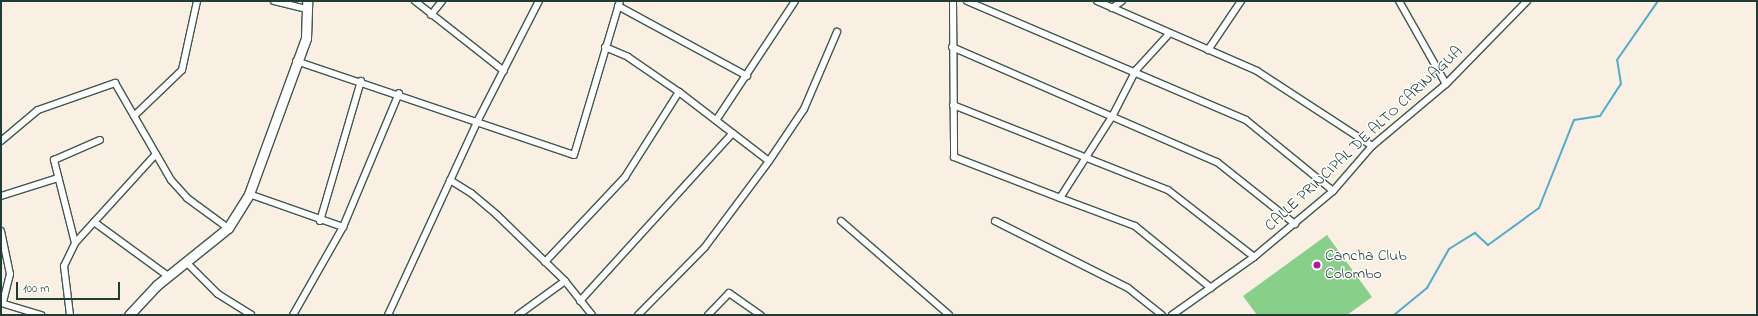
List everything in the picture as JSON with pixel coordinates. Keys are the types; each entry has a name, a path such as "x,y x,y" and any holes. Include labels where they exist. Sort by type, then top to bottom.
{"street":[{"path":"134,116 182,70 198,1"},
{"path":"129,315 168,276 228,228 249,194 296,61 306,38 306,5 274,1"},
{"path":"415,1 504,71"},
{"path":"431,15 442,1"},
{"path":"388,315 478,120 539,1"},
{"path":"717,119 747,76 795,1"},
{"path":"954,1 952,47 954,157 1135,226 1210,288"},
{"path":"967,1 1136,70 1246,120 1333,191"},
{"path":"1097,1 1168,35 1257,71 1372,146"},
{"path":"1112,8 1122,1"},
{"path":"1208,50 1241,1"},
{"path":"1399,1 1446,84"},
{"name":"CALLE PRINCIPAL DE ALTO CARINAGUA","path":"1172,315 1254,257 1333,191 1372,146 1446,84 1527,1"},
{"path":"296,61 399,93 574,154 619,4 747,76"},
{"path":"638,315 705,247 769,161 804,109 837,32"},
{"path":"1060,198 1113,115 1136,70 1168,35"},
{"path":"605,47 628,57 679,92 717,119 769,161"},
{"path":"952,47 1113,115 1217,162 1294,224"},
{"path":"320,221 361,81"},
{"path":"1,141 38,110 115,83 171,180 187,198 228,228"},
{"path":"545,262 625,177 679,92"},
{"path":"293,315 343,227 399,93"},
{"path":"953,105 1168,190 1254,257"},
{"path":"580,301 733,133"},
{"path":"75,243 54,160 100,140"},
{"path":"70,315 64,266 75,243 156,154"},
{"path":"1,196 58,178"},
{"path":"450,180 471,192 545,262 564,281 592,315"},
{"path":"249,194 320,221 343,227"},
{"path":"841,221 949,315"},
{"path":"995,221 1128,288 1162,315"},
{"path":"94,222 168,276"},
{"path":"1,231 10,274 2,303 41,315"},
{"path":"186,262 218,294 251,315"},
{"path":"518,315 564,281"},
{"path":"708,315 729,293 761,315"}],"green space":[{"name":"Cancha Club Colombo","path":"1327,235 1372,297 1347,315 1257,315 1243,296"}],"waterway":[{"path":"1394,315 1427,288 1449,249 1475,233 1488,245 1539,208 1574,120 1600,116 1621,84 1617,60 1658,1"}],"place":[{"name":"Cancha Club Colombo","path":"1317,265"}]}
